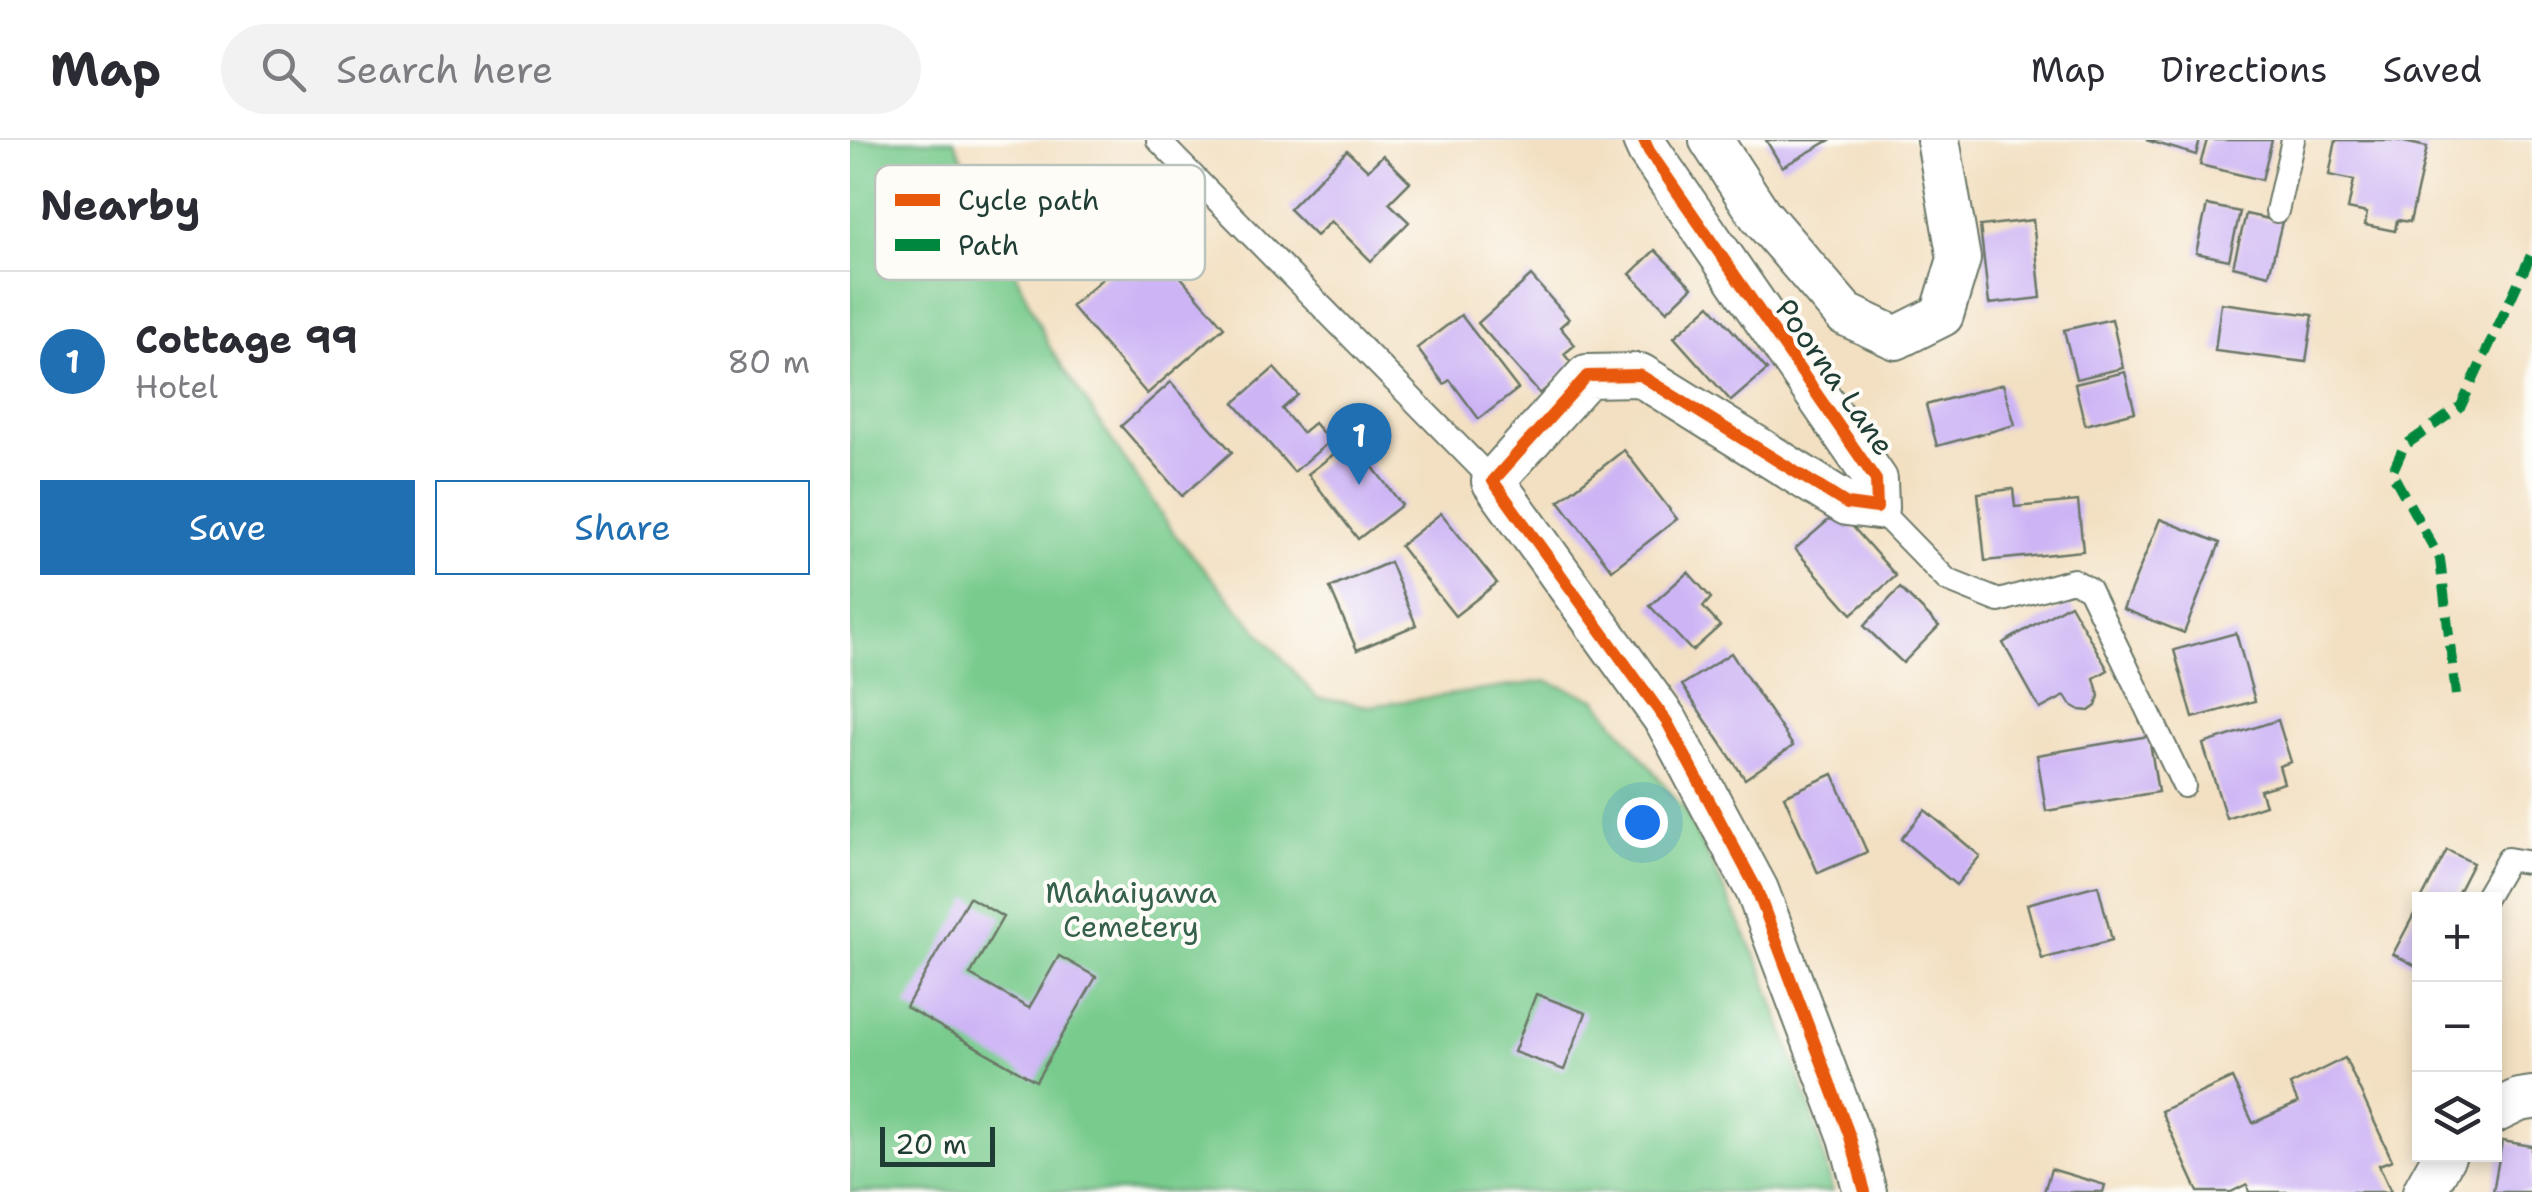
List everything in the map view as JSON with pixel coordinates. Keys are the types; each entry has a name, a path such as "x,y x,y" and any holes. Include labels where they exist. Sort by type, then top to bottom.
{"street":[{"name":"Poorna Lane","path":"1493,482 1586,376 1640,376 1847,504 1877,508 1876,480 1644,140"},
{"path":"1711,140 1760,215 1844,314 1896,338 1942,315 1959,259 1938,140"},
{"path":"1493,482 1667,722 1758,890 1850,1137 1865,1192"},
{"path":"2502,1108 2532,1098"},
{"path":"2424,1192 2441,1162"}],"lane":[{"path":"1158,140 1182,165"},
{"path":"2277,211 2293,140"},
{"path":"1205,188 1493,482"},
{"path":"1877,508 1947,580 2000,601 2073,580 2089,589 2184,786"},
{"path":"2489,892 2508,859 2532,864"}],"green space":[{"name":"Mahaiyawa Cemetery","path":"850,140 954,140 966,165 875,165 875,280 1019,280 1050,348 1175,535 1317,698 1369,706 1547,681 1596,699 1687,813 1762,969 1813,1116 1833,1192 850,1192"}],"building":[{"path":"1766,140 1830,140 1782,167"},
{"path":"2146,140 2200,140 2196,155"},
{"path":"2207,140 2272,140 2262,180 2200,165"},
{"path":"2336,140 2395,140 2427,147 2410,222 2397,220 2395,231 2365,225 2367,213 2348,209 2354,180 2329,175"},
{"path":"1347,150 1368,170 1383,155 1410,182 1389,203 1409,222 1371,261 1331,221 1316,236 1289,209"},
{"path":"2207,205 2240,212 2229,260 2196,253"},
{"path":"2246,214 2282,222 2269,275 2233,266"},
{"path":"2033,220 2041,298 1989,304 1980,226"},
{"path":"1655,250 1692,287 1667,311 1630,274"},
{"path":"1531,276 1569,319 1560,327 1575,345 1564,354 1573,365 1540,394 1478,323"},
{"path":"1101,280 1183,280 1224,327 1147,394 1071,306"},
{"path":"2221,303 2313,315 2306,362 2215,351"},
{"path":"1710,305 1767,370 1731,401 1674,337"},
{"path":"1461,315 1518,389 1479,419 1450,380 1444,384 1417,348"},
{"path":"2112,319 2123,368 2076,379 2064,330"},
{"path":"1274,368 1298,395 1282,409 1302,433 1314,423 1330,441 1294,472 1234,403"},
{"path":"2125,372 2135,412 2085,425 2075,384"},
{"path":"1171,382 1232,452 1182,496 1121,426"},
{"path":"2003,384 2015,425 1937,446 1926,405"},
{"path":"1352,440 1402,505 1358,539 1308,474"},
{"path":"1624,450 1677,519 1612,570 1559,501"},
{"path":"2013,489 2015,507 2078,501 2083,551 1985,561 1978,493"},
{"path":"1839,511 1896,576 1852,614 1795,549"},
{"path":"1441,513 1497,583 1455,616 1400,546"},
{"path":"2160,519 2220,543 2184,633 2123,609"},
{"path":"1390,562 1416,625 1357,650 1330,588"},
{"path":"1688,572 1711,598 1703,607 1720,626 1692,651 1650,606"},
{"path":"1900,588 1939,626 1903,663 1864,626"},
{"path":"2070,604 2108,670 2094,678 2099,696 2096,706 2089,711 2070,704 2065,696 2040,709 2003,643"},
{"path":"2236,633 2255,701 2193,718 2174,650"},
{"path":"1731,653 1793,746 1745,779 1682,685"},
{"path":"2278,720 2291,762 2279,766 2284,783 2260,790 2265,805 2226,818 2203,744"},
{"path":"2149,736 2158,792 2046,811 2037,755"},
{"path":"1833,774 1867,852 1818,873 1784,796"},
{"path":"1925,810 1980,856 1956,885 1901,839"},
{"path":"2447,850 2473,863 2458,892 2425,892"},
{"path":"2098,885 2112,940 2042,959 2027,904"},
{"path":"969,897 1003,917 970,975 1029,1008 1059,956 1096,977 1036,1081 906,1007"},
{"path":"2412,918 2412,964 2393,954"},
{"path":"1536,994 1586,1013 1564,1070 1514,1052"},
{"path":"2345,1058 2392,1160 2379,1165 2391,1192 2249,1192 2247,1184 2231,1192 2198,1192 2161,1111 2232,1078 2253,1123 2298,1103 2290,1085"},
{"path":"2502,1141 2532,1146 2532,1192 2493,1192 2498,1162 2502,1162"},
{"path":"2051,1169 2105,1185 2103,1192 2044,1192"}],"marked path":[{"path":"2456,695 2440,559 2392,473 2404,446 2461,406 2532,253"}],"cycle path":[{"path":"1644,140 1876,480 1877,508 1847,504 1640,375 1587,376 1493,481 1667,722 1757,890 1850,1137 1865,1192"}],"place":[{"name":"Cottage 99","path":"1359,485"}]}
